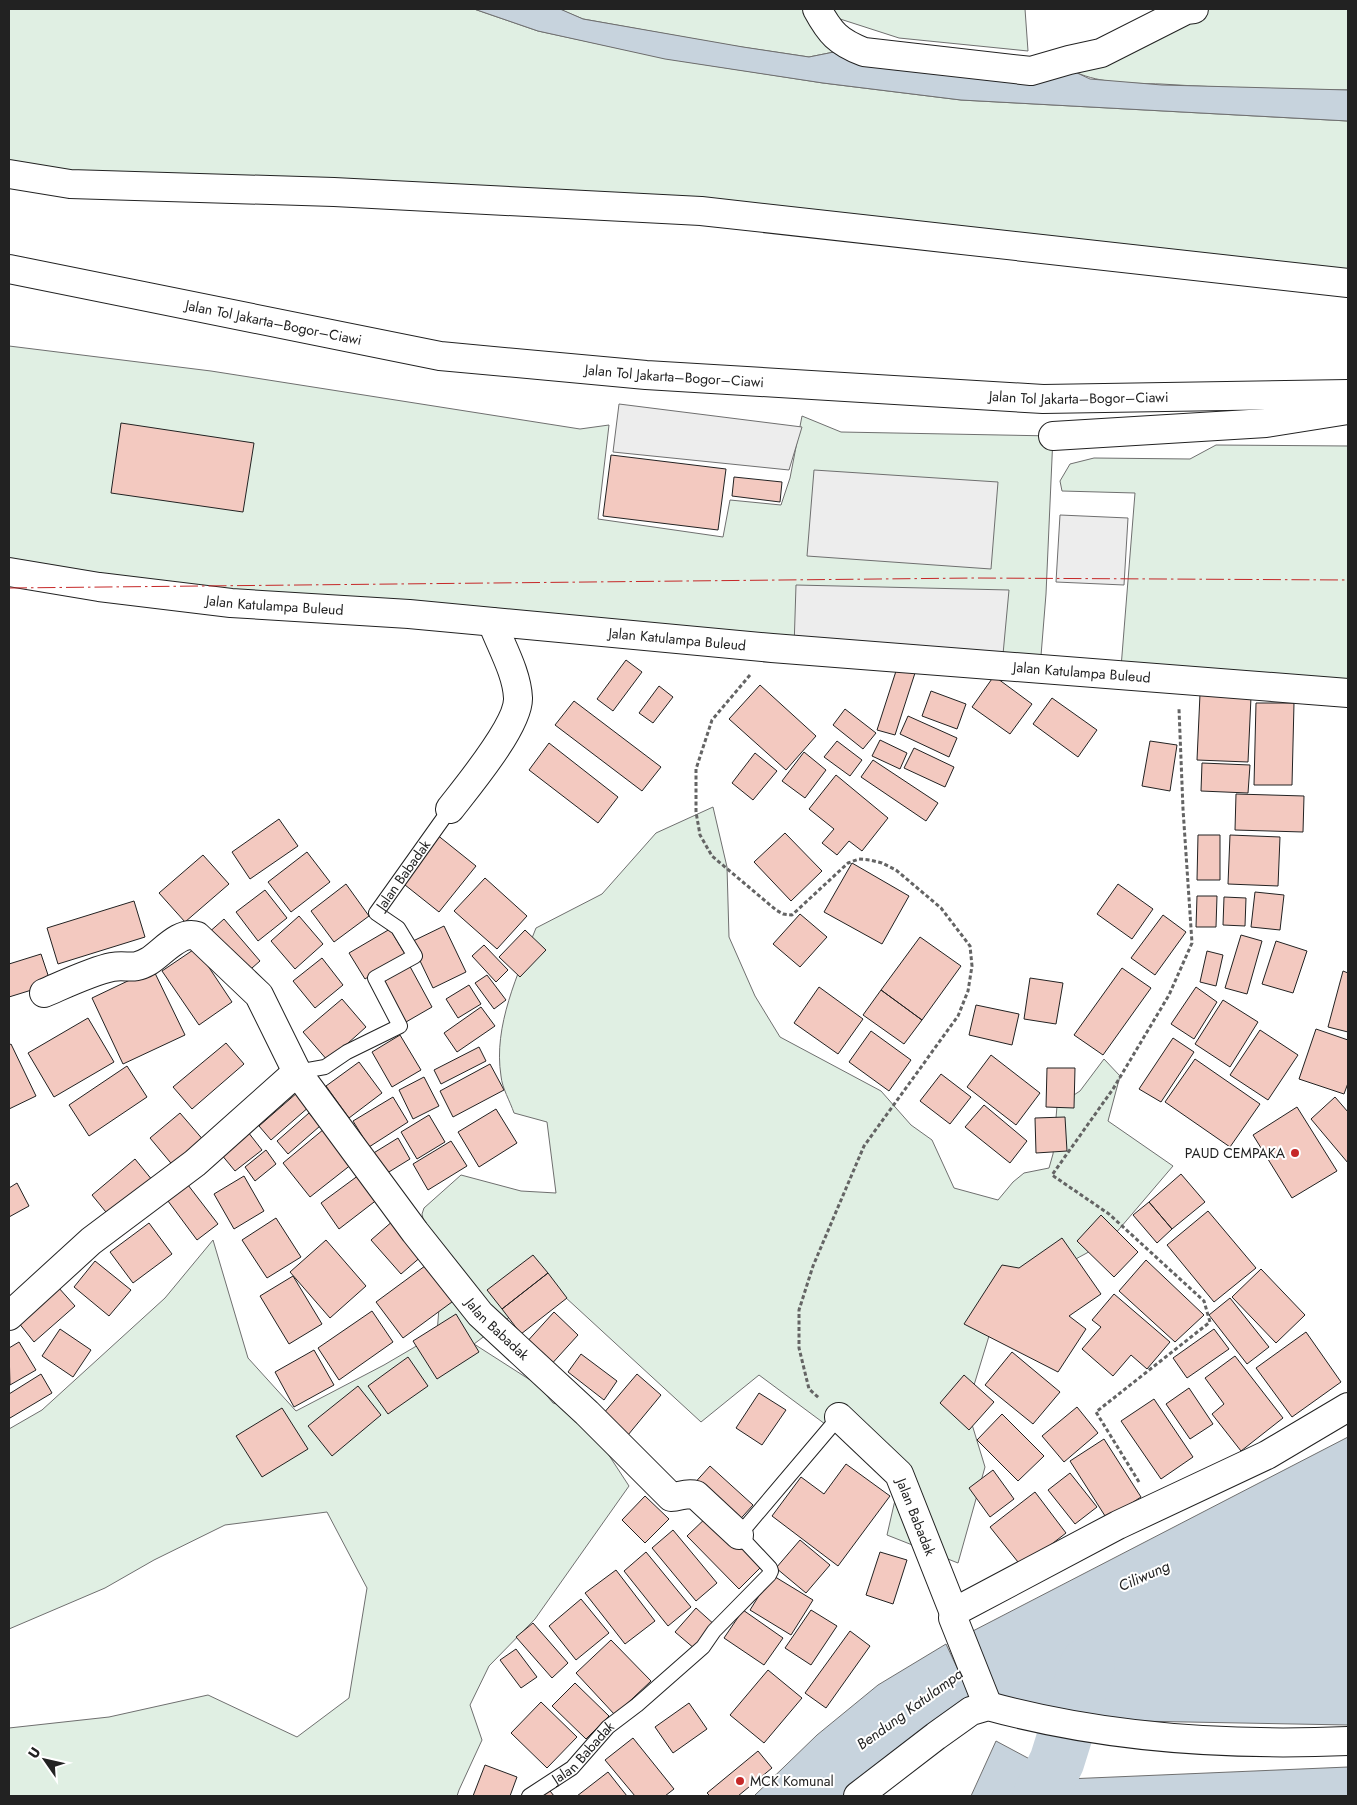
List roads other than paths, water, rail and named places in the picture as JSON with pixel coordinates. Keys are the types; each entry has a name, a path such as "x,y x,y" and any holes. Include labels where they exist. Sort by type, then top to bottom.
{"main road":[{"path":"817,9 832,34 840,41 864,52 1031,71 1101,53 1186,10 1194,9"},
{"path":"9,174 70,184 334,192 702,211 1348,283"},
{"name":"Jalan Tol Jakarta–Bogor–Ciawi","path":"9,268 440,356 607,372 1043,399 1348,394"},
{"path":"1053,436 1266,423 1348,410"},
{"name":"Jalan Katulampa Buleud","path":"9,572 99,587 232,603 409,614 772,648 1348,693"},
{"path":"450,809 496,746 513,718 518,701 517,688 512,672 492,622"},
{"name":"Jalan Babadak","path":"44,993 113,967 136,968 149,961 182,936 192,934 198,936 259,995 297,1072 415,1232 480,1314 587,1414 671,1497 689,1493 696,1495 739,1535"},
{"path":"9,1316 91,1241 195,1163 297,1072"},
{"path":"956,1622 1118,1525 1267,1455 1348,1407"},
{"name":"Jalan Babadak","path":"840,1417 899,1474 956,1622 989,1701"},
{"path":"858,1796 936,1736 971,1711 989,1701 1082,1726 1167,1738 1274,1742 1348,1740"}],"lane":[{"name":"Jalan Babadak","path":"297,1072 325,1067 347,1052 400,1026 375,978 414,956 398,928 376,913 450,809"},
{"path":"739,1535 840,1417"},
{"name":"Jalan Babadak","path":"529,1796 572,1768 608,1727 637,1705 703,1647 714,1632 769,1575 770,1568 739,1535"}],"water":[{"path":"474,9 560,9 583,19 809,57 849,49 1075,72 1090,79 1162,85 1348,90 1348,121 961,100 823,83 665,59 538,31"},
{"path":"1348,1437 1348,1725 1081,1720 1000,1708 969,1633"},
{"name":"Bendung Katulampa","path":"946,1644 973,1702 851,1796 754,1796 817,1735 878,1685"},
{"path":"996,1741 1067,1779 1348,1767 1348,1796 971,1796"}],"waterway":[{"name":"Ciliwung","path":"1040,1796 1057,1761 1087,1665"}],"place":[{"name":"PAUD CEMPAKA","path":"1295,1153"},
{"name":"MCK Komunal","path":"740,1781"}]}
